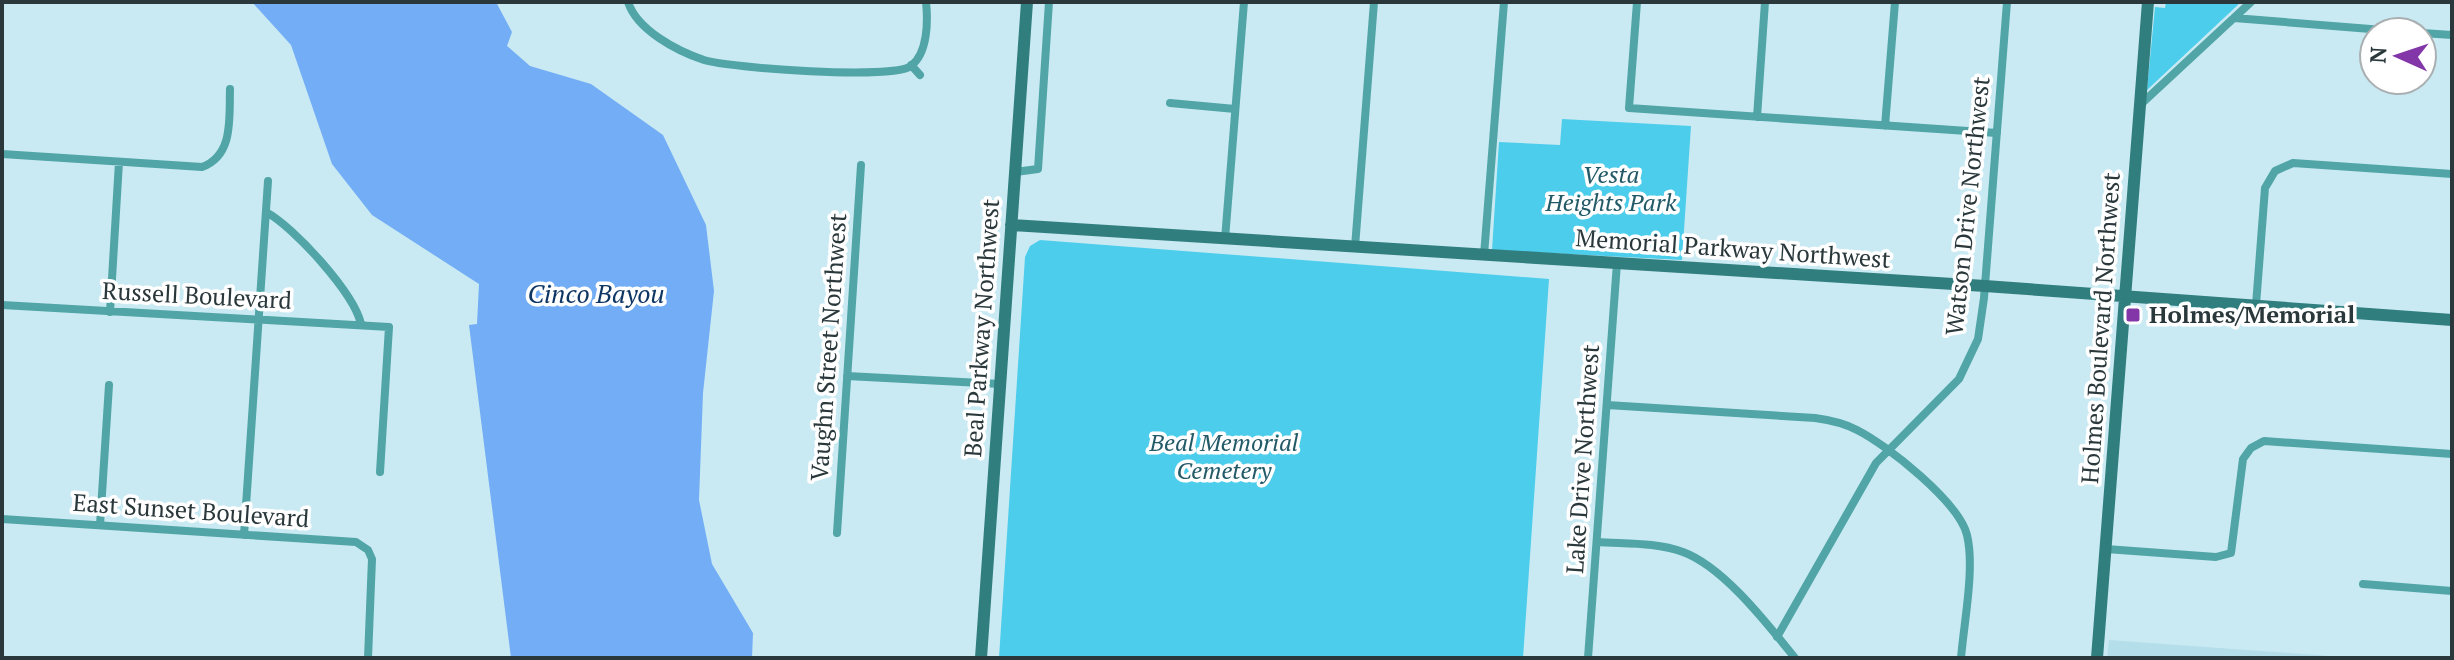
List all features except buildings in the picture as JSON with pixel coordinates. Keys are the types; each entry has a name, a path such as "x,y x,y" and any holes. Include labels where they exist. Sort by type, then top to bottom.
{"street":[{"path":"628,2 645,28 712,62 872,74 896,72 911,65 925,37 926,2"},
{"name":"Beal Parkway Northwest","path":"981,658 1027,2"},
{"path":"1015,172 1038,169 1049,2"},
{"path":"1225,239 1244,2"},
{"path":"1355,247 1374,2"},
{"path":"1484,255 1504,2"},
{"path":"1637,2 1629,108 1997,133"},
{"path":"1757,117 1765,2"},
{"path":"1885,126 1895,2"},
{"name":"Watson Drive Northwest","path":"1777,637 1876,463 1947,395 1967,366 1980,330 1985,286 2007,2"},
{"name":"Holmes Boulevard Northwest","path":"2097,658 2148,2"},
{"path":"2140,105 2251,2"},
{"path":"2234,18 2358,28"},
{"path":"911,65 920,75"},
{"path":"2,154 195,168 218,159 225,148 230,89"},
{"path":"1170,103 1235,109"},
{"path":"110,312 119,162"},
{"path":"2256,305 2265,188 2282,166 2293,163 2452,174"},
{"name":"Vaughn Street Northwest","path":"837,533 861,165"},
{"path":"244,535 268,181"},
{"path":"266,212 285,224 317,261 356,307 361,324"},
{"name":"Memorial Parkway Northwest","path":"1011,225 1985,286 2452,320"},
{"name":"Lake Drive Northwest","path":"1588,658 1617,263"},
{"name":"Russell Boulevard","path":"2,305 389,327 380,472"},
{"path":"847,376 1000,384"},
{"path":"100,525 109,385"},
{"path":"1607,405 1828,420 1861,431 1950,504 1967,532 1969,548 1961,658"},
{"path":"2106,549 2216,557 2231,553 2243,459 2251,448 2264,441 2452,454"},
{"name":"East Sunset Boulevard","path":"2,519 356,542 371,555 368,658"},
{"path":"1597,542 1663,547 1688,554 1714,570 1795,658"},
{"path":"2363,584 2452,591"}],"shaded area":[{"path":"2109,640 2358,658 2107,658"}],"green space":[{"path":"2166,2 2241,2 2147,90 2155,7 2165,8"},
{"name":"Vesta Heights Park","path":"1562,119 1691,126 1682,260 1492,250 1499,142 1560,145"},
{"name":"Beal Memorial Cemetery","path":"1040,240 1549,279 1523,658 999,658 1025,257 1030,246"}],"water":[{"name":"Cinco Bayou","path":"252,2 496,2 512,32 507,46 530,66 591,84 663,135 706,225 714,291 703,393 699,500 712,564 753,633 752,658 511,658 469,325 477,324 479,284 372,215 332,164 291,45"}],"place":[{"name":"Holmes/Memorial","path":"2133,315"}]}
